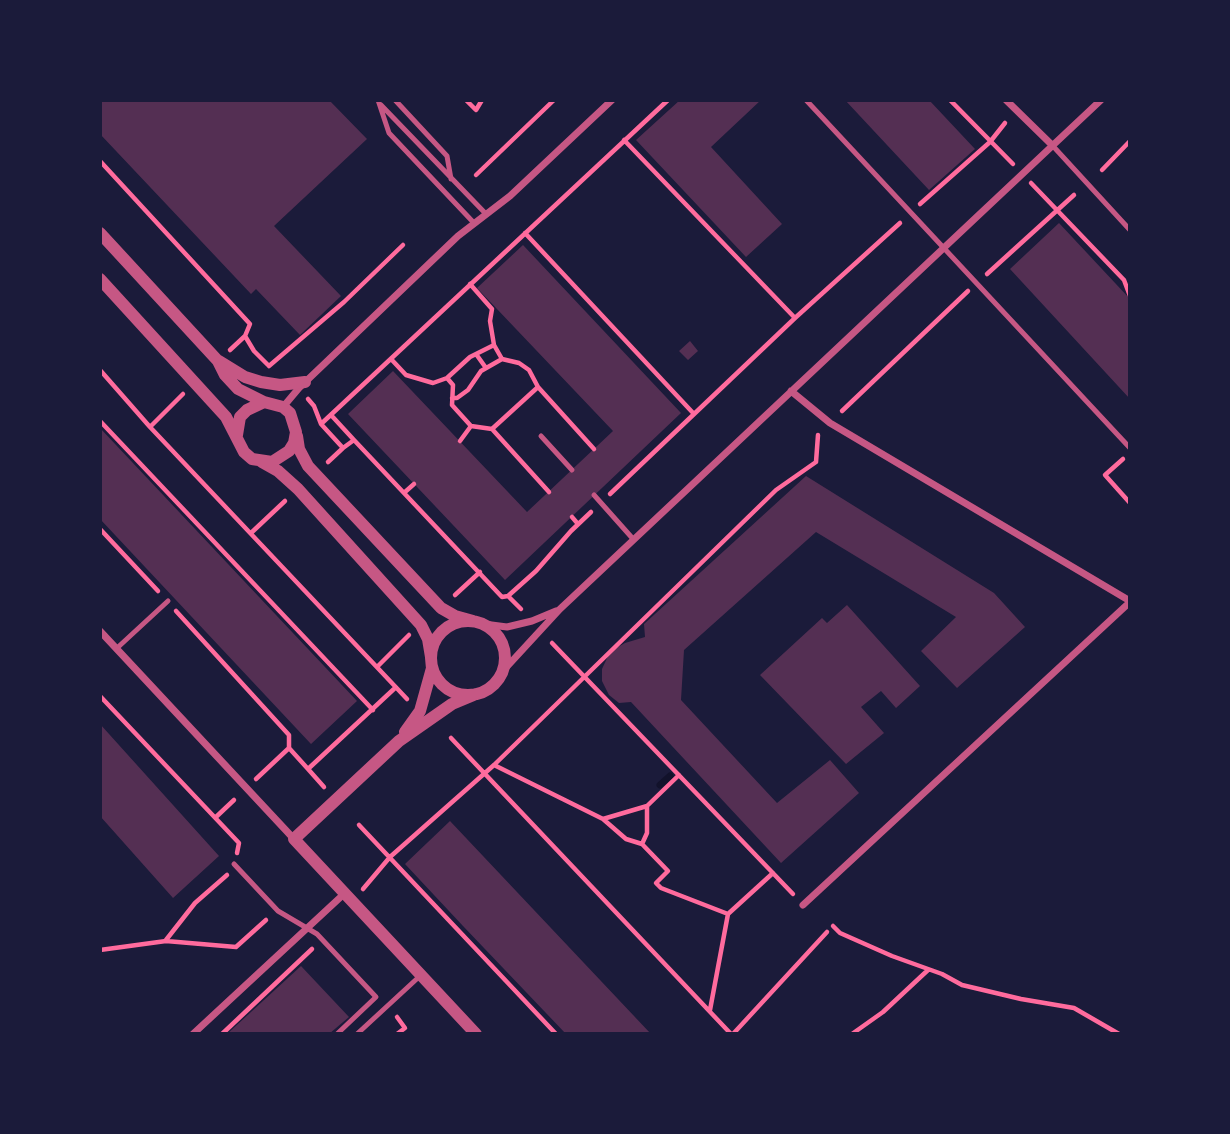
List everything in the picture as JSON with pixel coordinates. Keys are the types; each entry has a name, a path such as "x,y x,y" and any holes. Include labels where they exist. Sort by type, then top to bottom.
{"street":[{"path":"283,407 305,382 474,223 510,196 612,100"},
{"path":"1006,100 1052,145"},
{"path":"294,839 398,741 452,704 492,686 560,609 1101,100"},
{"path":"100,233 218,361 225,375 238,389 264,402 283,407 290,413 299,449 307,466 441,608 493,631 504,650 502,672"},
{"path":"100,279 226,417 244,452 252,459 278,471 298,489 421,625 428,639 432,662 444,687 465,695 476,694"},
{"path":"218,361 245,377 261,382 280,385 305,382"},
{"path":"791,391 830,423 1130,601 803,905"},
{"path":"237,435 240,417 247,410 264,402"},
{"path":"262,462 272,462 289,451 296,432"},
{"path":"398,741 420,711 432,662 433,645 449,626 461,622 508,627 532,621 560,609"},
{"path":"100,631 476,1034"},
{"path":"193,1034 345,893"}],"lane":[{"path":"395,100 447,156 451,179"},
{"path":"806,100 1130,447"},
{"path":"378,101 485,214"},
{"path":"378,101 389,134 474,223"},
{"path":"1052,145 1130,230"},
{"path":"541,436 572,470"},
{"path":"594,495 634,540"},
{"path":"116,649 168,601"},
{"path":"234,864 278,911 317,934 376,997 337,1034"},
{"path":"357,1034 421,975"}],"path":[{"path":"466,100 476,110 482,100"},
{"path":"476,175 554,100"},
{"path":"321,424 668,100"},
{"path":"950,100 1004,156"},
{"path":"920,205 990,142 1005,123"},
{"path":"624,140 794,318"},
{"path":"1102,170 1130,141"},
{"path":"100,161 250,324 245,336 230,350"},
{"path":"1035,187 1124,280 1130,296"},
{"path":"986,275 1074,195"},
{"path":"331,415 502,597 508,596 536,571 578,524 794,318 904,220"},
{"path":"525,233 694,414"},
{"path":"269,366 344,302 403,244"},
{"path":"470,285 492,309 490,321 494,345 502,359"},
{"path":"842,411 969,290"},
{"path":"245,336 254,351 269,366 280,368"},
{"path":"391,359 406,375 433,383 447,378 476,354 494,345"},
{"path":"476,354 486,368"},
{"path":"452,398 457,398 468,390 486,368 502,359 519,363 529,370 538,387"},
{"path":"100,370 150,427 412,704"},
{"path":"447,378 453,385 452,405 471,426 492,429"},
{"path":"150,427 182,396"},
{"path":"314,406 321,424 343,448"},
{"path":"100,421 373,710"},
{"path":"460,441 471,426"},
{"path":"361,891 390,858 485,774 776,490 816,462 818,435"},
{"path":"330,461 354,440"},
{"path":"1130,453 1105,475 1130,503"},
{"path":"617,474 623,481"},
{"path":"405,492 414,484"},
{"path":"251,533 284,503"},
{"path":"572,517 578,524"},
{"path":"100,529 289,735 289,748 325,788"},
{"path":"455,595 480,572"},
{"path":"508,596 523,612"},
{"path":"377,667 407,637"},
{"path":"552,643 803,905"},
{"path":"308,769 395,688"},
{"path":"100,696 239,843 234,864"},
{"path":"451,738 732,1034 827,932"},
{"path":"256,779 289,748"},
{"path":"494,765 603,819 626,839 642,844 668,871 656,883 661,888 729,914"},
{"path":"603,819 647,806 679,775"},
{"path":"216,817 234,800"},
{"path":"642,844 647,833 647,806"},
{"path":"359,825 556,1034"},
{"path":"710,1010 729,914 773,873"},
{"path":"166,941 195,903 215,885"},
{"path":"833,926 840,933 962,985 1074,1008 1119,1034"},
{"path":"100,950 166,941 236,947 256,928"},
{"path":"852,1034 883,1012 929,969"}],"building":[{"path":"100,100 329,100 367,139 274,226 341,296 300,335 256,289 251,294 100,134"},
{"path":"680,100 761,100 711,147 782,224 746,257 636,140"},
{"path":"845,100 929,100 975,149 929,190"},
{"path":"1059,223 1130,299 1130,399 1010,269"},
{"path":"523,245 681,413 505,580 348,414 393,371 527,512 613,431 477,288"},
{"path":"690,341 698,351 688,360 679,351"},
{"path":"100,428 357,701 311,744 100,519"},
{"path":"806,476 994,593 1025,627 957,688 921,651 956,617 816,532 684,650 681,700 777,803 830,760 859,793 781,863 631,702 619,703 609,695 602,681 602,669 608,656 616,648 645,637 644,624"},
{"path":"847,605 920,686 896,708 881,691 861,707 884,733 846,764 760,675 822,618 827,623"},
{"path":"100,724 219,856 173,898 100,816"},
{"path":"450,821 651,1034 566,1034 463,926 405,864"},
{"path":"301,966 349,1017 329,1034 227,1034"}],"waterway":[{"path":"660,785 670,776"}]}
